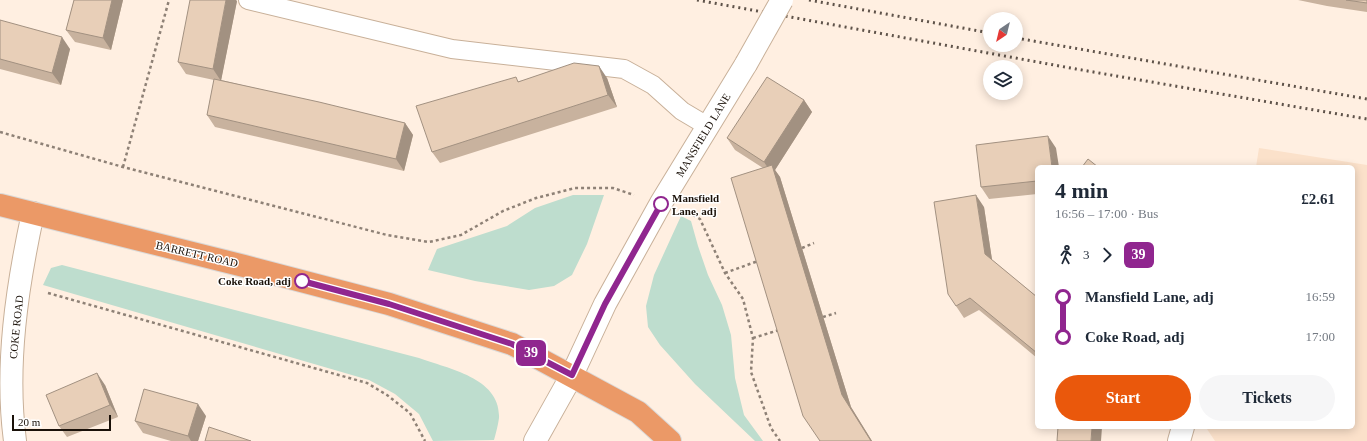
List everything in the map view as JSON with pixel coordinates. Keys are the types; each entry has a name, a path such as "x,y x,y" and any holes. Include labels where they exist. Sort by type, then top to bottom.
{"highway":[{"name":"BARRETT ROAD","path":"0,205 389,304 512,344 572,375 638,412 670,441"}],"street":[{"name":"MANSFIELD LANE","path":"535,441 572,375 605,304 661,204 709,127 782,0"},
{"name":"COKE ROAD","path":"15,441 11,411 14,334 25,250 33,213"},
{"path":"1179,441 1182,429"}],"lane":[{"path":"248,0 452,49 624,69 654,85 682,111 709,127"}],"path":[{"path":"123,166 169,0"},
{"path":"0,132 123,166 387,235 429,242 461,235 503,210 536,198 575,188 613,188 687,211 700,219 725,274 743,299 753,338 752,372 771,428 780,441"},
{"path":"802,248 814,243"},
{"path":"725,274 761,260"},
{"path":"21,282 37,290 367,383 387,395 410,413 425,441"},
{"path":"823,317 836,312"},
{"path":"753,338 782,329"}],"shaded area":[{"path":"1259,148 1367,165 1367,441 1215,441 1207,429 1355,429 1355,165 1256,165"}],"green space":[{"path":"573,195 604,195 587,244 572,275 554,286 529,290 475,281 428,270 437,249 507,226 535,208"},
{"path":"681,216 691,221 708,275 722,305 731,335 735,378 744,415 763,441 755,441 695,384 660,345 648,327 646,306 654,275"},
{"path":"62,265 419,358 458,371 482,384 492,393 497,404 499,418 494,440 433,441 419,414 395,394 369,380 43,285 51,268"}],"building":[{"path":"74,0 112,0 103,38 66,30"},
{"path":"190,0 226,0 213,69 178,62"},
{"path":"1346,0 1367,0 1367,3"},
{"path":"0,20 62,37 52,73 0,59"},
{"path":"574,63 599,66 608,95 432,152 416,106 516,77 518,82"},
{"path":"767,77 804,100 764,162 727,138"},
{"path":"214,79 405,123 396,159 207,115"},
{"path":"1048,136 1052,165 1035,165 1035,181 981,187 976,145"},
{"path":"1088,159 1096,165 1084,165"},
{"path":"772,165 842,395 871,441 820,441 803,416 731,178"},
{"path":"976,195 985,254 1035,295 1035,351 970,298 956,306 948,294 934,202"},
{"path":"97,373 110,405 59,426 46,395"},
{"path":"144,389 198,404 188,436 135,421"},
{"path":"209,427 251,441 205,441"},
{"path":"1058,429 1092,429 1091,441 1057,441"}],"railway":[{"path":"697,0 1076,69 1367,119"},
{"path":"809,0 983,32"},
{"path":"1023,39 1367,99"}],"bus line":[{"name":"39","path":"302,281 389,304 512,344 572,375 605,304 661,204"}],"place":[{"name":"Mansfield Lane, adj","path":"661,204"},
{"name":"Coke Road, adj","path":"302,281"}]}
